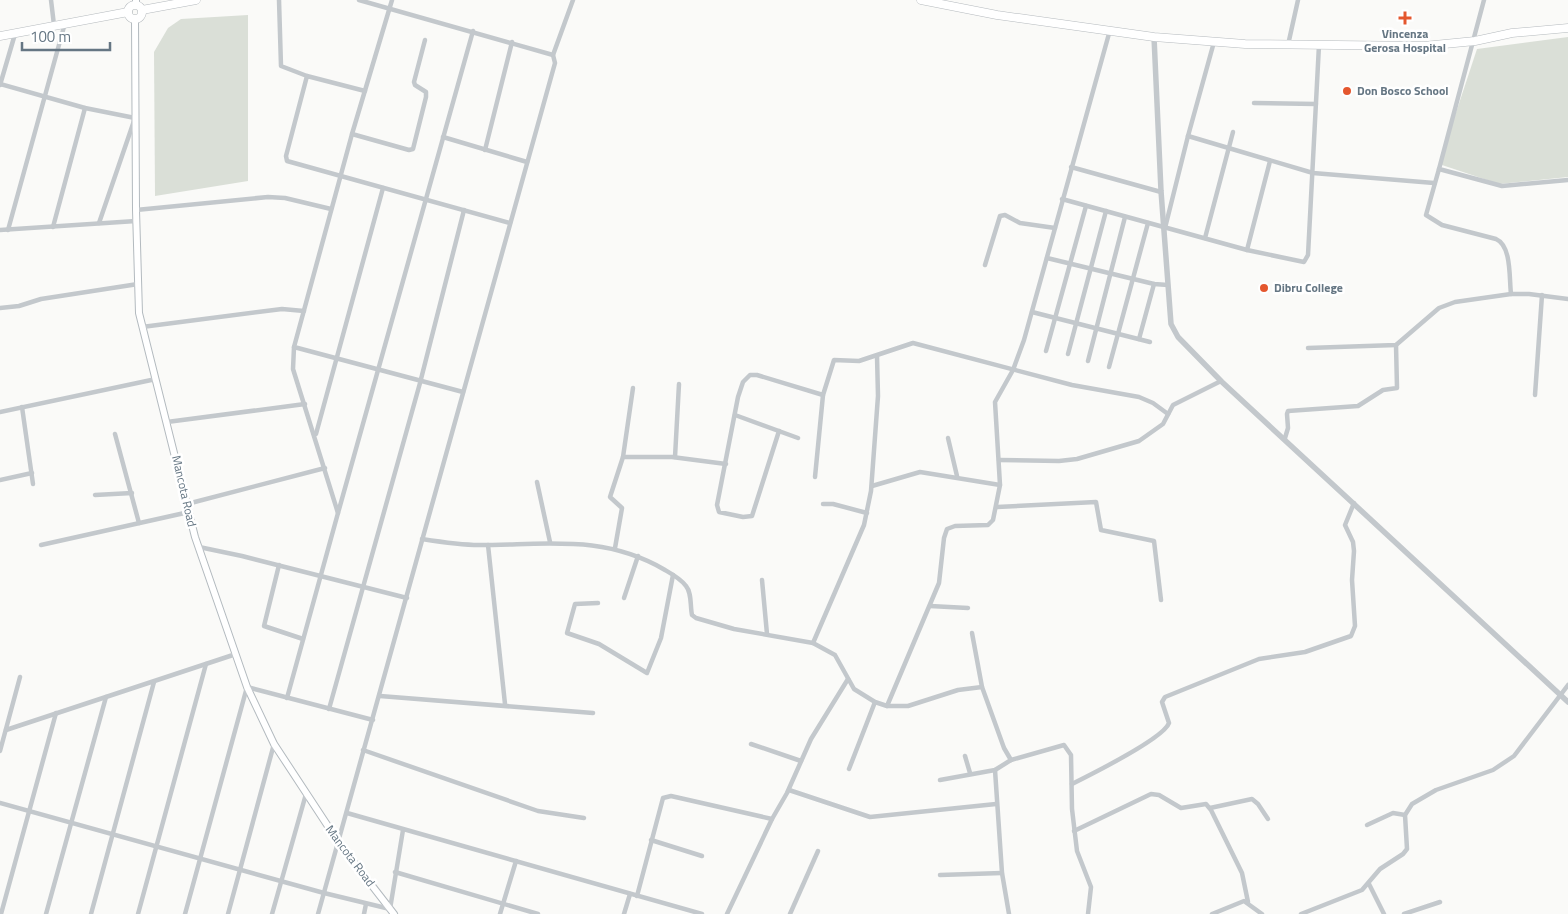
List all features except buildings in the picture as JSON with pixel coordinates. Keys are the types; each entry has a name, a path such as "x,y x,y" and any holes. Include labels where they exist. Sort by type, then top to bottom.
{"main road":[{"path":"142,10 196,0"},
{"path":"921,0 998,15 1154,37 1214,42 1288,45 1424,46 1475,41 1512,33 1568,28"},
{"path":"136,2 142,10 142,15 135,19 130,17 128,12 130,7 136,2"},
{"path":"0,36 128,12"},
{"name":"Mancota Road","path":"135,19 136,221 139,314 198,547 247,686 274,744 339,843 392,912"}],"street":[{"path":"52,0 54,25"},
{"path":"279,0 281,66 307,76 365,91"},
{"path":"359,0 553,55"},
{"path":"338,514 292,363 294,347 331,208 392,0"},
{"path":"318,914 555,63 553,55 573,0"},
{"path":"1288,45 1298,0"},
{"path":"1484,0 1475,41 1426,214 1442,224 1500,241 1506,253 1510,294"},
{"path":"8,230 64,23"},
{"path":"887,706 941,577 944,538 947,529 955,526 988,525 993,520 1000,485 995,402 1012,370 1032,312 1110,30"},
{"path":"287,698 473,31"},
{"path":"15,33 0,85 85,108 135,118 99,223"},
{"path":"1154,37 1161,192 1171,324 1178,337 1221,381 1285,438 1568,702"},
{"path":"352,134 412,149 426,97 426,92 415,85 414,82 425,40"},
{"path":"485,150 512,42"},
{"path":"1165,228 1214,42"},
{"path":"1062,199 1248,250 1299,262 1306,260 1313,173 1319,45"},
{"path":"307,76 286,159 290,163 510,223"},
{"path":"1254,103 1316,104"},
{"path":"53,227 85,108"},
{"path":"1205,238 1233,132"},
{"path":"1188,136 1313,173 1434,183"},
{"path":"443,138 527,162"},
{"path":"1248,250 1270,161"},
{"path":"1071,167 1161,192"},
{"path":"1439,169 1502,186 1568,180"},
{"path":"315,435 383,188"},
{"path":"136,210 268,197 285,198 331,208"},
{"path":"1046,350 1086,206"},
{"path":"329,709 420,383 464,210"},
{"path":"1068,354 1106,211"},
{"path":"985,265 1000,216 1005,215 1020,223 1054,228"},
{"path":"1088,361 1125,217"},
{"path":"0,230 136,221"},
{"path":"1109,367 1148,223"},
{"path":"1047,258 1168,286"},
{"path":"0,308 19,306 37,300 138,284"},
{"path":"1139,339 1154,284"},
{"path":"1308,348 1396,346 1445,305 1510,294 1542,295 1568,300"},
{"path":"1535,395 1542,295"},
{"path":"142,327 282,309 304,311"},
{"path":"1032,312 1150,342"},
{"path":"815,477 823,395 834,360 859,361 913,343 1072,385 1139,397 1153,403 1168,414"},
{"path":"1285,438 1288,428 1288,411 1358,406 1383,390 1397,388 1396,346"},
{"path":"294,347 420,383 463,392"},
{"path":"813,643 856,548 867,513 872,486 878,396 877,356"},
{"path":"779,431 758,500 750,518 721,513 717,509 735,415 741,388 750,375 757,374 823,395"},
{"path":"0,412 156,378"},
{"path":"999,460 1059,461 1094,455 1144,439 1163,424 1175,404 1221,381"},
{"path":"675,457 679,384"},
{"path":"616,548 622,508 610,497 623,457 633,388"},
{"path":"167,422 305,404"},
{"path":"22,407 33,484"},
{"path":"735,415 798,438"},
{"path":"115,434 139,523"},
{"path":"948,438 957,476"},
{"path":"623,457 675,457 726,464"},
{"path":"187,504 325,468"},
{"path":"872,486 920,472 957,476 1000,485"},
{"path":"0,480 32,474"},
{"path":"538,482 550,542"},
{"path":"95,495 132,493"},
{"path":"997,507 1096,502 1101,530 1154,541 1161,600"},
{"path":"1072,784 1121,758 1164,731 1169,722 1162,704 1165,697 1259,659 1305,652 1351,636 1355,626 1352,580 1354,551 1353,542 1345,525 1354,503"},
{"path":"823,504 833,504 867,513"},
{"path":"41,545 189,512"},
{"path":"422,539 488,545 550,542 616,548 638,556 673,575 687,586 692,615 696,618 734,630 813,643 834,656 854,689 875,702 887,706 908,706 958,690 982,687"},
{"path":"488,545 506,704"},
{"path":"198,547 279,565 407,598"},
{"path":"624,598 638,556"},
{"path":"279,565 264,626 304,639"},
{"path":"598,603 575,604 567,633 599,644 647,673 660,638 673,575"},
{"path":"762,580 767,634"},
{"path":"930,606 968,608"},
{"path":"972,633 982,687 1004,748 1011,760"},
{"path":"6,730 236,654"},
{"path":"138,914 206,664"},
{"path":"0,750 20,677"},
{"path":"727,914 772,820 789,790 817,727 848,679"},
{"path":"91,914 154,682"},
{"path":"1300,914 1362,890 1380,870 1407,849 1405,815 1412,804 1426,795 1493,770 1514,756 1568,685"},
{"path":"184,914 247,686 372,720"},
{"path":"380,696 506,704 593,713"},
{"path":"46,914 106,698"},
{"path":"849,769 875,702"},
{"path":"1,914 56,713"},
{"path":"228,914 274,744"},
{"path":"752,744 801,761"},
{"path":"940,780 970,773 995,770 1011,760 1064,745 1070,755 1077,851 1091,887 1088,914"},
{"path":"363,750 538,811 584,818"},
{"path":"965,756 970,773"},
{"path":"995,770 1002,873 1009,914"},
{"path":"789,790 852,812 876,817 996,804"},
{"path":"272,914 306,794"},
{"path":"1074,830 1151,794 1159,795 1181,808 1202,804 1210,808 1242,873 1248,902 1262,914"},
{"path":"637,896 661,802 667,796 772,820"},
{"path":"1210,808 1252,799 1258,804 1268,819"},
{"path":"0,803 392,912 395,872 403,830"},
{"path":"347,813 702,914"},
{"path":"1367,825 1393,813 1405,815"},
{"path":"651,840 702,856"},
{"path":"790,914 818,852"},
{"path":"500,914 516,862"},
{"path":"395,872 538,914"},
{"path":"940,875 1002,873"},
{"path":"1369,884 1384,914"},
{"path":"624,914 630,894"},
{"path":"1212,914 1238,902 1248,902"},
{"path":"1404,914 1440,902"},
{"path":"364,914 366,904"}],"shaded area":[{"path":"248,15 248,181 155,196 154,52 168,28 181,19"},
{"path":"1568,37 1568,177 1499,184 1439,164 1477,49"}],"place":[{"name":"Vincenza Gerosa Hospital","path":"1405,18"},
{"name":"Don Bosco School","path":"1347,91"},
{"name":"Dibru College","path":"1264,288"}]}
